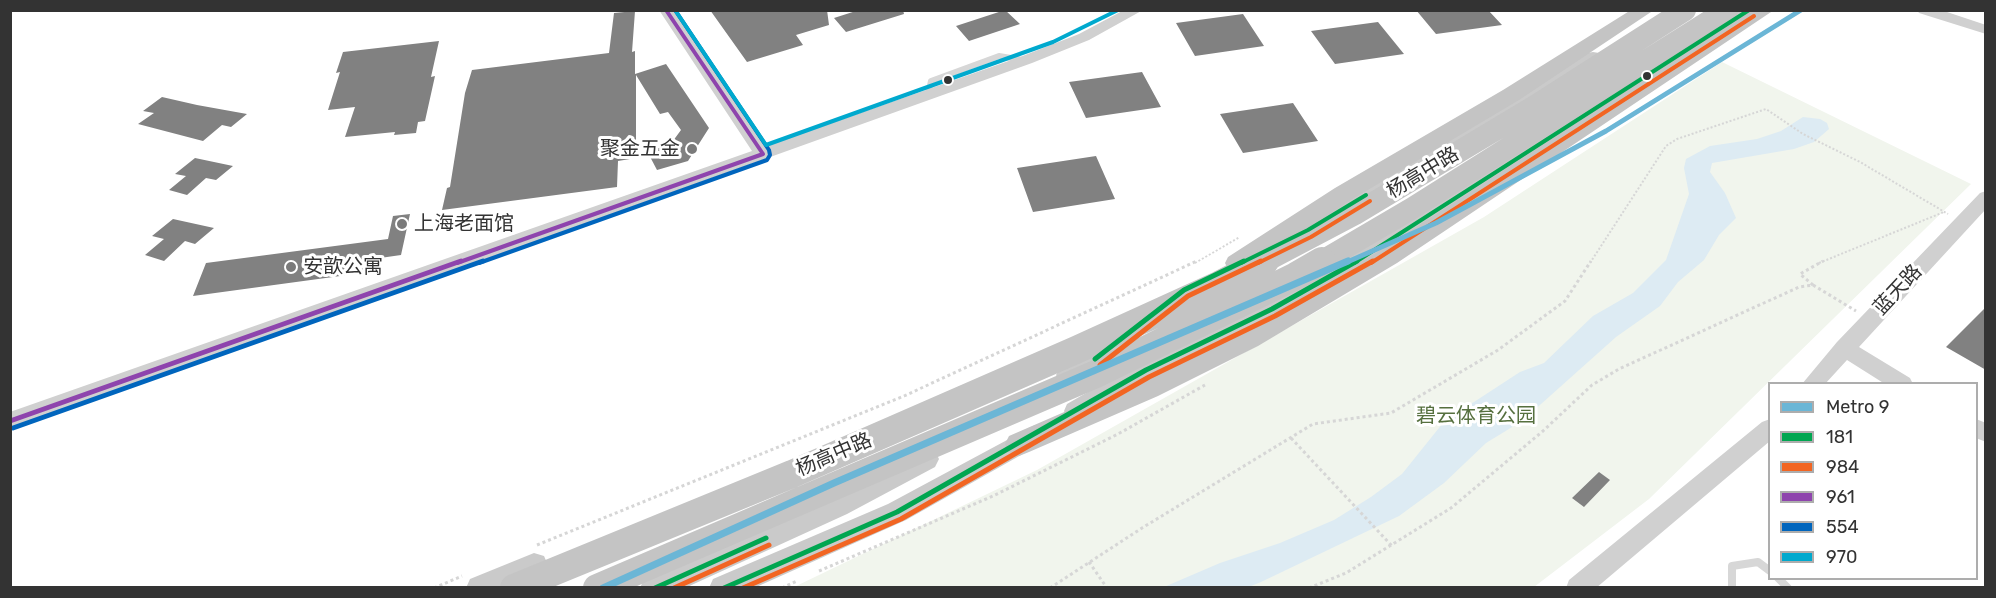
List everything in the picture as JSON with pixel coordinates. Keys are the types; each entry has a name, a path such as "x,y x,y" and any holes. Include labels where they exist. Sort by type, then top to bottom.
{"highway":[{"path":"1237,263 1342,194 1511,95 1645,10"},
{"name":"杨高中路","path":"514,588 792,474 1219,285 1355,214 1536,106 1685,10"},
{"name":"杨高中路","path":"597,588 1096,374 1296,276 1430,197 1727,10"},
{"path":"1019,444 1148,388 1249,339 1388,257 1765,10"}],"main road":[{"name":"杨高中路","path":"654,588 838,506 970,436 1104,354 1184,290 1308,230 1632,33 1664,10"},
{"name":"杨高中路","path":"723,588 897,512 1146,370 1272,309 1373,252 1750,10"},
{"path":"473,581 796,458 1184,290"}],"street":[{"path":"666,10 763,154"},
{"path":"10,421 1026,60 1084,38 1136,10"},
{"path":"1924,10 1986,30"},
{"path":"1944,10 1986,24"},
{"name":"蓝天路","path":"1814,382 1986,197"},
{"path":"1844,348 1900,382"},
{"path":"1578,588 1768,430"}],"lane":[{"path":"1732,588 1732,566 1758,562 1768,570"}],"path":[{"path":"1050,588 1313,424 1391,413 1498,350 1565,301 1658,157 1666,146 1677,139 1766,109 1786,123 1860,162 1962,222"},
{"path":"1871,320 1813,285 1800,274 1814,265 1944,212"},
{"path":"532,547 904,396 1192,264 1243,235"},
{"path":"1309,588 1346,573 1451,508 1543,431 1592,385 1619,369 1799,287 1813,285"},
{"path":"1291,438 1392,546"},
{"path":"1089,562 1107,588"},
{"path":"434,588 473,581"}],"green space":[{"name":"碧云体育公园","path":"1722,62 1971,184 1649,499 1534,587 792,588 1037,470 1484,217"}],"shaded area":[{"path":"1803,117 1820,119 1827,123 1829,129 1814,142 1794,149 1712,163 1710,172 1725,193 1736,218 1719,235 1704,260 1678,282 1660,306 1616,337 1522,421 1486,443 1444,483 1399,516 1246,588 1164,587 1334,520 1371,497 1402,474 1451,413 1474,402 1520,372 1544,363 1593,316 1633,293 1666,260 1689,194 1684,168 1686,159 1710,146 1757,139 1781,131"}],"building":[{"path":"710,10 827,10 829,25 796,35 803,45 747,62"},
{"path":"859,10 903,10 904,14 846,32 834,18"},
{"path":"1005,10 1020,24 969,41 956,26"},
{"path":"1416,10 1488,10 1502,25 1436,34"},
{"path":"635,11 632,52 635,51 635,74 666,64 709,128 688,161 657,170 647,151 670,145 681,130 668,112 660,114 636,75 636,158 618,161 617,187 442,210 447,188 450,187 465,93 472,70 609,53 614,13"},
{"path":"1243,14 1264,46 1195,56 1176,23"},
{"path":"1378,22 1404,54 1335,64 1311,31"},
{"path":"439,41 431,77 435,76 425,121 418,122 416,133 394,135 395,132 345,137 355,107 328,110 340,72 336,73 343,52"},
{"path":"1142,72 1161,107 1086,118 1069,82"},
{"path":"162,97 247,114 231,127 222,125 203,141 138,124 154,113 143,111"},
{"path":"1293,103 1318,141 1243,153 1220,114"},
{"path":"1096,156 1115,199 1033,212 1017,168"},
{"path":"195,158 233,166 216,180 206,178 187,195 169,190 186,176 175,174"},
{"name":"安歆公寓","path":"410,214 401,255 380,258 377,271 193,296 206,263 388,239 393,216"},
{"path":"173,219 214,228 195,244 185,241 164,261 145,255 164,239 152,236"},
{"path":"1986,307 1986,370 1946,347"},
{"path":"1599,472 1610,480 1584,507 1572,498"}],"metro line":[{"name":"9","path":"603,588 834,483 1436,223 1606,131 1801,10"}],"transit line":[{"name":"961","path":"666,10 763,154"},
{"name":"554","path":"13,428 767,160 770,155 769,150 675,10"},
{"name":"970","path":"675,10 766,145 1053,42 1118,10"},
{"name":"181","path":"724,588 897,512 1146,370 1272,309 1373,252 1749,10"},
{"name":"984","path":"743,588 901,519 1149,377 1275,316 1377,259 1754,16"},
{"name":"961","path":"10,421 763,154"},
{"name":"181","path":"1095,359 1184,290 1308,230 1366,195"},
{"name":"984","path":"1100,365 1188,296 1311,237 1370,201"},
{"name":"181","path":"655,588 766,538"},
{"name":"984","path":"674,588 769,545"}],"place":[{"name":"聚金五金","path":"692,149"},
{"name":"上海老面馆","path":"402,224"},
{"name":"安歆公寓","path":"291,267"}]}
